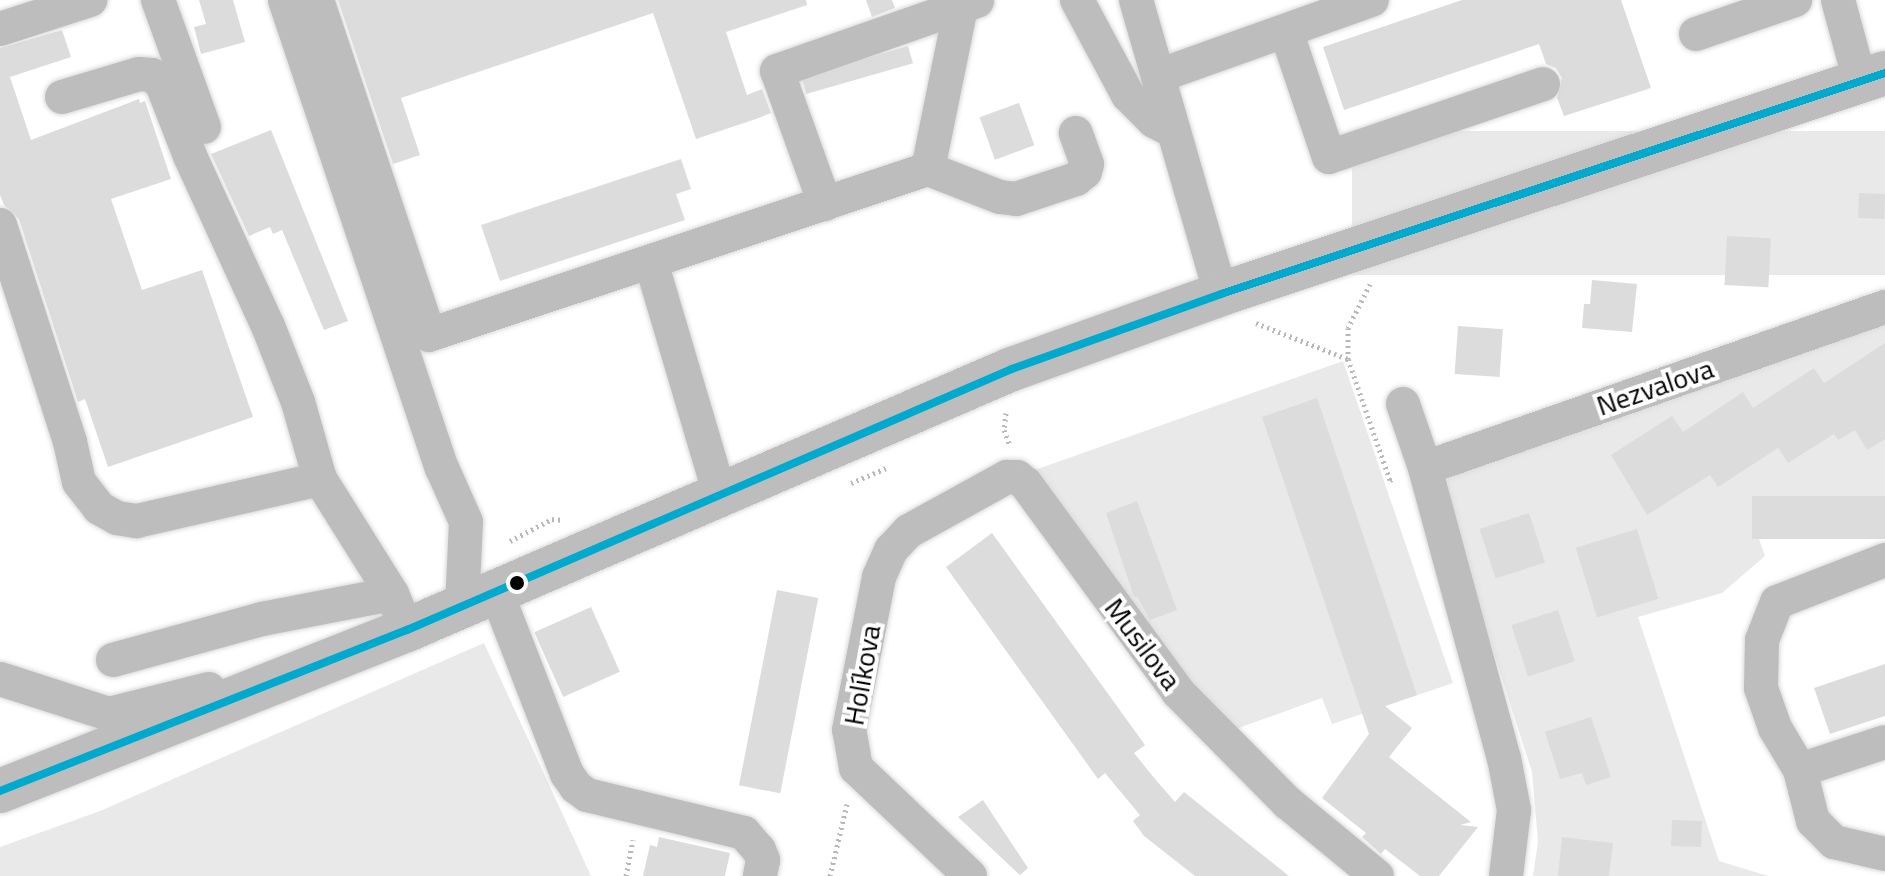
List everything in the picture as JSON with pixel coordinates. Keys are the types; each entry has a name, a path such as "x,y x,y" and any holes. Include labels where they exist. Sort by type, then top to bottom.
{"main road":[{"path":"0,791 308,671 400,612 479,598 1012,369 1221,294 1873,77"}],"street":[{"path":"0,29 90,0"},
{"path":"158,0 206,132 204,145 190,156"},
{"path":"285,0 437,453 466,522 479,598 567,774 576,787 587,795 744,833 759,850 763,860 760,876"},
{"path":"317,0 429,335 928,169 1000,197 1016,199 1085,172 1087,164 1076,133"},
{"path":"1077,0 1128,95 1154,121 1174,131"},
{"path":"1136,0 1221,294"},
{"path":"1158,76 1372,0"},
{"path":"1696,34 1795,0"},
{"path":"1838,0 1873,77"},
{"path":"825,204 777,71 971,4"},
{"path":"928,169 971,4"},
{"path":"1286,31 1329,157 1543,84"},
{"path":"62,97 139,74 152,75 162,84 190,156 268,326 298,402 320,479 400,612 262,619 113,660"},
{"path":"0,225 70,442 79,482 99,508 117,518 137,521 320,479"},
{"path":"651,262 720,495"},
{"name":"Nezvalova","path":"1425,468 1885,307"},
{"path":"1403,404 1425,468 1504,758 1514,810 1506,876"},
{"name":"Musilova","path":"909,531 1007,477 1017,477 1026,484 1178,692 1288,803 1377,876"},
{"name":"Holíkova","path":"909,531 891,550 879,577 849,730 856,768 970,876"},
{"path":"1885,560 1777,602 1762,640 1761,688 1775,728 1800,770 1813,821 1834,842 1885,854"},
{"path":"0,679 109,714 149,707 260,675 308,671"},
{"path":"1800,770 1885,742"}],"path":[{"path":"1256,323 1348,359"},
{"path":"830,876 856,768"}],"shaded area":[{"path":"1352,131 1885,131 1885,275 1352,275"},
{"path":"1885,321 1885,497 1759,539 1765,556 1722,593 1638,617 1719,861 1768,876 1533,876 1538,842 1532,772 1442,491 1453,466"},
{"path":"1343,361 1453,683 1332,724 1322,698 1230,731 1191,687 1032,471"},
{"path":"484,643 591,876 0,876 0,847 100,811"}],"building":[{"path":"199,0 233,0 245,42 201,54 194,27 206,24"},
{"path":"338,0 806,0 807,5 726,32 747,95 762,89 771,113 756,119 696,139 653,13 401,98 420,155 393,164"},
{"path":"866,0 892,0 895,8 872,17"},
{"path":"1462,0 1621,0 1651,88 1564,116 1557,98 1562,78 1556,68 1546,64 1539,44 1344,110 1323,47"},
{"path":"62,30 71,57 10,77 31,140 139,99 140,103 145,101 171,179 111,199 142,290 202,270 253,417 108,467 85,399 78,402 19,219 4,205 0,195 0,48"},
{"path":"908,46 913,63 806,94 801,77"},
{"path":"1019,103 1034,145 995,160 980,117"},
{"path":"271,130 348,321 324,330 282,230 273,234 270,227 249,236 211,154"},
{"path":"681,159 691,189 676,194 685,220 500,281 481,225"},
{"path":"1859,193 1885,194 1884,219 1858,218"},
{"path":"1727,236 1771,238 1768,287 1724,285"},
{"path":"1592,280 1637,284 1632,332 1582,328 1584,304 1590,304"},
{"path":"1458,326 1503,329 1500,377 1455,374"},
{"path":"1885,343 1885,439 1867,450 1855,430 1838,440 1834,434 1788,463 1778,448 1718,487 1710,475 1647,515 1611,455 1672,416 1683,432 1743,392 1753,408 1814,368 1824,383"},
{"path":"1317,398 1417,695 1385,706 1412,728 1389,757 1471,822 1460,825 1478,827 1439,876 1420,876 1385,849 1381,854 1362,837 1366,833 1322,798 1369,734 1262,417"},
{"path":"1752,496 1885,496 1885,539 1752,539"},
{"path":"1137,501 1177,610 1150,620 1137,596 1134,597 1106,513"},
{"path":"1529,513 1545,562 1496,579 1480,529"},
{"path":"1637,529 1658,599 1597,618 1576,548"},
{"path":"992,533 1145,745 1134,753 1155,779 1175,802 1184,792 1289,876 1195,876 1144,836 1133,821 1140,815 1105,773 1098,779 946,567"},
{"path":"777,590 818,598 780,793 739,785"},
{"path":"591,607 620,672 563,697 534,632"},
{"path":"1558,610 1575,661 1528,676 1511,625"},
{"path":"1885,664 1885,716 1830,734 1814,688"},
{"path":"1591,717 1611,777 1586,785 1582,773 1560,779 1545,732"},
{"path":"983,800 1028,868 1020,875 958,817"},
{"path":"1672,820 1702,821 1701,847 1671,846"},
{"path":"659,837 730,853 725,876 643,876 650,845 657,847"},
{"path":"1562,837 1613,843 1609,876 1558,876"}],"transit line":[{"path":"0,791 407,630 1012,369 1221,294 1885,73"}]}
